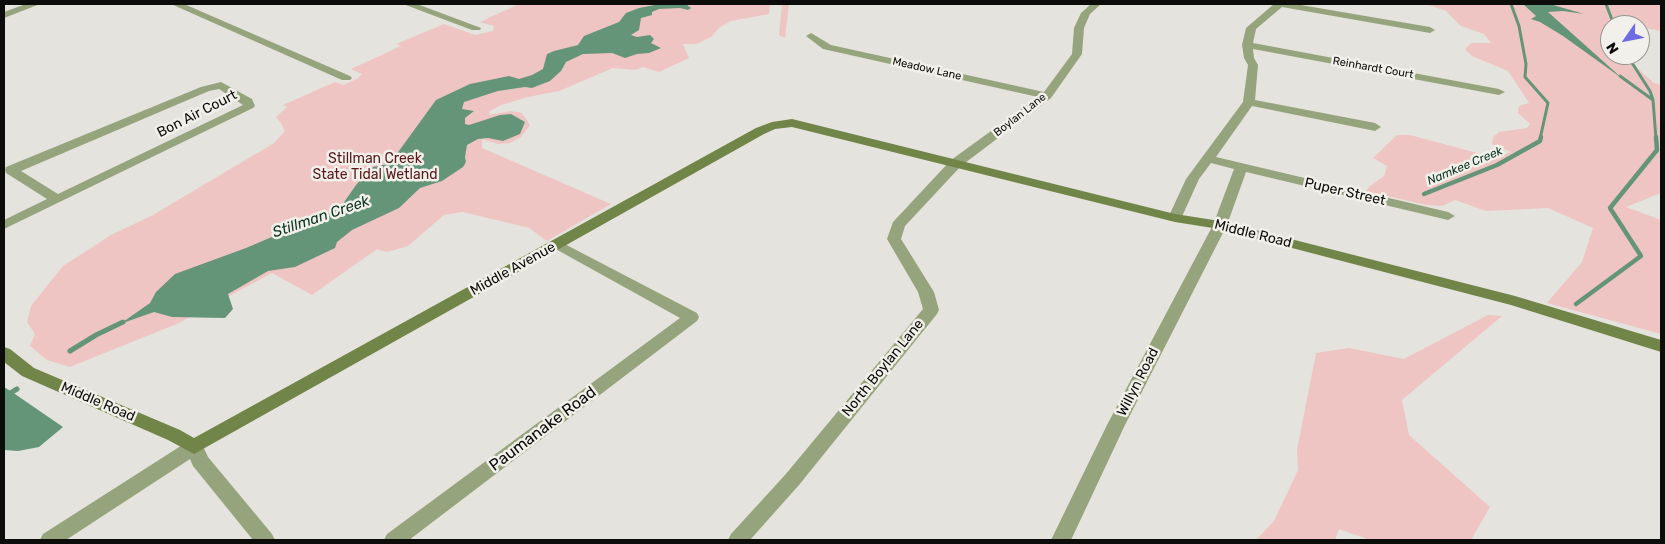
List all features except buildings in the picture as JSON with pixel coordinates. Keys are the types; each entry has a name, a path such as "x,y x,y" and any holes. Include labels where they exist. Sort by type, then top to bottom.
{"main road":[{"name":"Middle Avenue","path":"194,447 760,131 772,126 792,123 841,134"},
{"name":"Middle Road","path":"841,134 1175,218 1220,225 1514,301 1661,346"},
{"name":"Middle Road","path":"4,353 28,372 174,435 194,447"}],"street":[{"path":"4,15 34,4"},
{"path":"176,4 346,78"},
{"path":"408,4 476,28"},
{"name":"Boylan Lane","path":"956,163 1047,96 1076,54 1079,28 1086,13 1096,4"},
{"path":"1175,218 1193,178 1209,159 1249,102 1253,65 1249,58 1247,45 1251,28 1280,4 1430,30"},
{"name":"Meadow Lane","path":"811,36 827,47 1047,96"},
{"name":"Reinhardt Court","path":"1247,45 1499,92"},
{"name":"Bon Air Court","path":"221,85 248,101 249,106 232,115 57,199 11,170 206,89 221,85"},
{"path":"1249,102 1375,127"},
{"path":"1209,159 1241,168"},
{"name":"North Boylan Lane","path":"738,540 792,480 931,310 926,292 894,240 898,225 956,163"},
{"name":"Puper Street","path":"1241,168 1448,216"},
{"name":"Willyn Road","path":"1061,540 1116,425 1220,225 1241,168"},
{"path":"4,225 57,199"},
{"name":"Paumanake Road","path":"394,540 691,317 557,244"},
{"path":"50,540 194,447 200,461 265,540"}],"green space":[{"name":"Stillman Creek State Tidal Wetland","path":"519,4 770,4 769,14 731,21 720,27 711,37 697,44 683,44 689,58 659,72 643,67 635,70 613,68 559,91 528,97 501,105 490,111 489,115 510,111 522,113 530,125 521,137 510,143 498,144 482,139 482,148 611,204 547,241 529,228 463,212 444,215 408,246 387,252 377,249 312,295 272,273 179,323 70,367 47,360 30,346 35,334 27,322 31,306 63,266 111,235 153,215 274,143 285,131 276,117 287,107 283,105 335,82 343,85 357,79 362,74 351,69 401,46 396,44 444,24 475,35 493,31 494,26 480,22"},
{"path":"782,4 789,4 785,38 779,35"},
{"path":"1426,4 1661,4 1661,31 1650,29 1650,15 1600,15 1600,65 1633,65 1654,83 1661,85 1661,193 1626,207 1661,220 1661,334 1547,303 1582,262 1593,228 1548,208 1486,211 1455,200 1442,206 1426,205 1366,191 1384,176 1387,166 1373,158 1397,135 1410,135 1496,158 1511,152 1492,144 1493,137 1499,132 1527,128 1530,124 1518,113 1519,106 1529,103 1508,71 1472,56 1465,49 1471,43 1491,43 1484,34 1461,26 1446,11"},
{"path":"1488,315 1502,316 1402,400 1409,435 1490,507 1471,540 1370,540 1339,529 1335,540 1256,540 1274,521 1298,470 1297,450 1316,353 1349,348 1404,359"}],"water":[{"path":"660,4 686,4 691,8 688,10 680,8 659,9 652,12 652,15 641,18 639,30 631,35 637,37 650,35 654,39 651,43 661,48 649,53 625,58 612,53 583,54 566,62 561,71 550,81 532,88 525,87 498,91 464,102 462,109 474,111 465,118 465,124 469,125 500,115 511,114 525,122 520,134 503,141 488,138 478,139 467,145 466,162 463,167 442,181 420,188 399,208 352,230 337,242 335,248 295,267 268,271 228,294 233,309 225,318 172,317 154,312 120,324 150,303 156,292 175,274 246,248 340,208 356,185 373,167 398,162 401,158 396,155 436,100 470,84 509,76 519,79 532,75 543,69 547,54 578,45 584,36 619,22 626,13 639,8"},
{"path":"1523,4 1550,4 1584,14 1563,11 1548,12 1600,58 1600,63 1563,36 1540,22 1531,19 1536,16"},
{"path":"1603,65 1607,65 1623,79"},
{"path":"4,387 63,427 39,447 18,451 4,450"}],"waterway":[{"name":"Namkee Creek","path":"1511,4 1519,26 1526,64 1525,77 1548,103 1540,139"},
{"path":"1606,4 1610,15"},
{"path":"1633,65 1650,91 1653,100"},
{"name":"Namkee Creek","path":"1620,76 1653,100"},
{"name":"Namkee Creek","path":"1653,100 1656,139"},
{"name":"Namkee Creek","path":"1424,194 1497,165 1540,141 1541,137"},
{"name":"Namkee Creek","path":"1576,304 1641,256 1610,208 1657,150 1656,137"},
{"name":"Stillman Creek","path":"70,351 96,335 123,322"},
{"name":"Stillman Creek","path":"4,397 17,389"}]}
